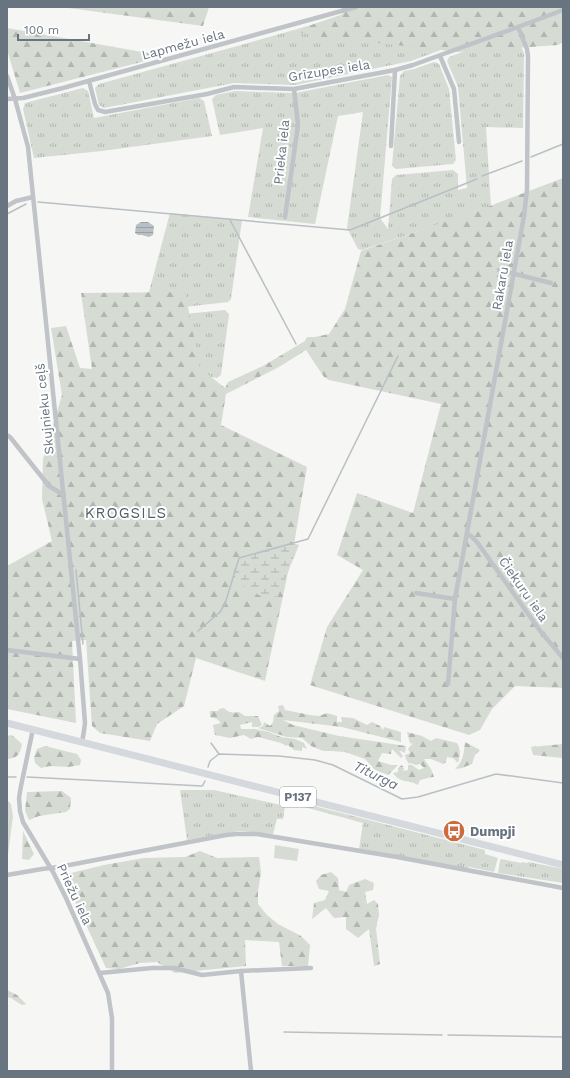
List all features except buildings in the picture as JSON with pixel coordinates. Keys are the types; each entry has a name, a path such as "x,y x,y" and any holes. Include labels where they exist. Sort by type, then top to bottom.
{"main road":[{"name":"P137","path":"7,723 563,865"}],"street":[{"name":"Lapmežu iela","path":"7,99 23,98 89,81 356,7"},
{"name":"Grīzupes iela","path":"89,81 98,110 105,112 207,94 234,87 294,89 395,70 440,56 563,10"},
{"name":"Rakaru iela","path":"448,684 455,599 524,216 527,189 528,56 518,27"},
{"path":"440,56 454,88 459,142"},
{"path":"390,146 395,70"},
{"name":"Skujnieku ceļš","path":"7,76 28,147 80,660 85,723 82,742"},
{"name":"Prieka iela","path":"285,217 298,125 294,89"},
{"path":"7,206 16,201 33,197"},
{"path":"499,270 551,282"},
{"path":"7,435 49,486 64,495"},
{"name":"Čiekuru iela","path":"467,535 474,538 540,632 563,658"},
{"path":"416,593 455,599"},
{"path":"7,650 80,660"},
{"name":"Priežu iela","path":"33,730 19,798 20,811 23,822 51,868 66,898 108,993 112,1018 112,1071"},
{"path":"7,875 66,866 226,835 256,834 397,857 563,888"},
{"path":"100,973 152,968 174,968 202,975 241,971 311,968"},
{"path":"241,971 251,1071"}],"green space":[{"path":"61,7 209,7 203,26"},
{"path":"341,7 563,7 563,42 558,45 459,52 315,36 294,31 343,14"},
{"path":"375,7 495,30 411,61 295,85 234,83 104,108 99,105 95,88 99,84"},
{"path":"7,28 165,56 20,93 7,50"},
{"path":"511,34 516,36 524,53 523,128 486,127 491,207 362,250 358,249 347,228 363,112 338,116 315,224 248,217 263,128 220,135 212,99 216,95 235,91 295,93 388,75 392,77 380,218 388,229 392,179 396,175 453,170 458,174 458,190 467,188 458,87 447,61 449,57"},
{"path":"434,62 439,64 449,89 456,160 453,164 396,169 392,166 400,76 404,71"},
{"path":"83,88 88,91 94,118 199,98 204,101 212,136 102,151 34,158 23,109 25,103"},
{"path":"563,178 563,688 515,686 492,709 480,730 469,735 310,685 327,627 363,570 337,555 357,493 413,513 441,404 329,380 324,377 306,350 279,367 226,394 221,425 307,467 294,544 265,681 196,658 184,706 157,724 150,741 100,733 92,726 86,640 72,641 76,723 7,709 7,566 52,541 42,499 43,459 62,395 51,328 66,326 80,368 92,369 81,293 185,292 200,368 225,388 228,382 263,366 305,341 307,337 329,334 345,309 361,251 479,210"},
{"path":"170,213 242,220 231,299 228,302 149,311 145,307"},
{"path":"225,310 229,314 221,375 217,378 135,365 145,318"},
{"path":"294,544 299,545 278,596 267,600 242,585 233,574 236,564 246,554"},
{"path":"283,705 285,710 310,715 319,716 327,713 337,716 337,722 342,722 341,717 353,718 367,725 372,722 380,726 383,730 384,727 401,732 401,742 342,727 283,720 293,725 339,736 406,746 405,753 399,751 403,756 401,758 392,749 391,754 382,753 378,761 391,765 398,765 388,775 375,770 365,759 345,752 323,751 311,746 302,738 287,737 258,728 263,726 264,722 270,726 273,722 274,715 279,711 278,706"},
{"path":"224,708 229,712 239,712 245,716 258,716 262,725 252,727 252,722 240,725 241,729 255,729 269,732 281,737 295,739 304,743 307,749 302,747 302,751 294,750 288,745 286,746 281,743 258,737 251,739 244,735 230,738 215,735 213,725 221,723 217,719 210,717 210,711 218,711 219,709"},
{"path":"407,732 422,736 431,741 436,738 457,743 460,753 458,763 453,758 447,757 446,762 443,764 431,759 424,759 431,769 434,777 420,780 418,785 399,779 393,773 398,772 398,768 402,765 404,769 403,771 408,770 408,765 412,765 419,770 424,768 420,764 409,764 406,759 405,755 410,753 408,749 413,744 410,743"},
{"path":"12,735 22,744 18,755 14,758 7,759 7,736"},
{"path":"465,742 480,750 475,755 472,764 455,769 464,754"},
{"path":"563,744 563,758 533,755 531,747"},
{"path":"45,746 77,754 81,760 80,765 68,767 50,766 41,768 35,763 34,757 37,749"},
{"path":"180,790 214,790 285,806 283,819 277,819 273,834 239,831 187,840"},
{"path":"62,791 71,798 70,809 66,812 39,816 29,820 25,811 27,792"},
{"path":"287,799 485,850 485,854 498,858 494,872 469,867 467,869 359,849 363,823 286,802"},
{"path":"7,800 11,804 13,816 7,862"},
{"path":"23,831 34,854 29,860 22,859"},
{"path":"275,845 299,849 297,861 274,858"},
{"path":"200,851 217,858 259,857 261,872 258,904 267,915 278,924 301,936 310,945 308,966 282,966 279,942 245,940 246,966 175,973 157,962 140,963 119,969 106,968 63,875 104,865 144,858 185,857"},
{"path":"501,859 521,863 529,862 563,869 563,883 498,873"},
{"path":"331,872 338,878 339,890 346,892 349,885 365,879 374,883 373,890 365,892 367,904 374,900 378,904 379,915 376,928 380,964 374,966 369,929 358,938 346,929 346,917 334,918 326,908 312,919 314,903 325,900 329,891 319,889 316,881 321,875"},
{"path":"7,990 17,995 26,1004 22,1005 7,997"}],"shaded area":[{"path":"141,222 148,222 154,226 153,235 149,237 135,233 136,225"}],"waterway":[{"path":"531,157 563,144"},
{"path":"482,176 522,161"},
{"path":"38,202 350,230 477,179"},
{"path":"7,214 26,204"},
{"path":"230,220 296,344"},
{"path":"198,631 220,612 225,604 239,558 308,539 398,356"},
{"path":"76,570 83,644"},
{"path":"211,743 219,754"},
{"name":"Titurga","path":"208,767 210,761 219,754 279,756 315,760 333,765 402,799 418,797 496,774 563,783"},
{"name":"Titurga","path":"7,777 16,777"},
{"name":"Titurga","path":"27,777 202,786 205,781"},
{"path":"284,1032 442,1035"},
{"path":"448,1035 563,1037"}],"place":[{"name":"Dumpji","path":"454,831"}],"district":[{"name":"KROGSILS","path":"126,513"}]}
